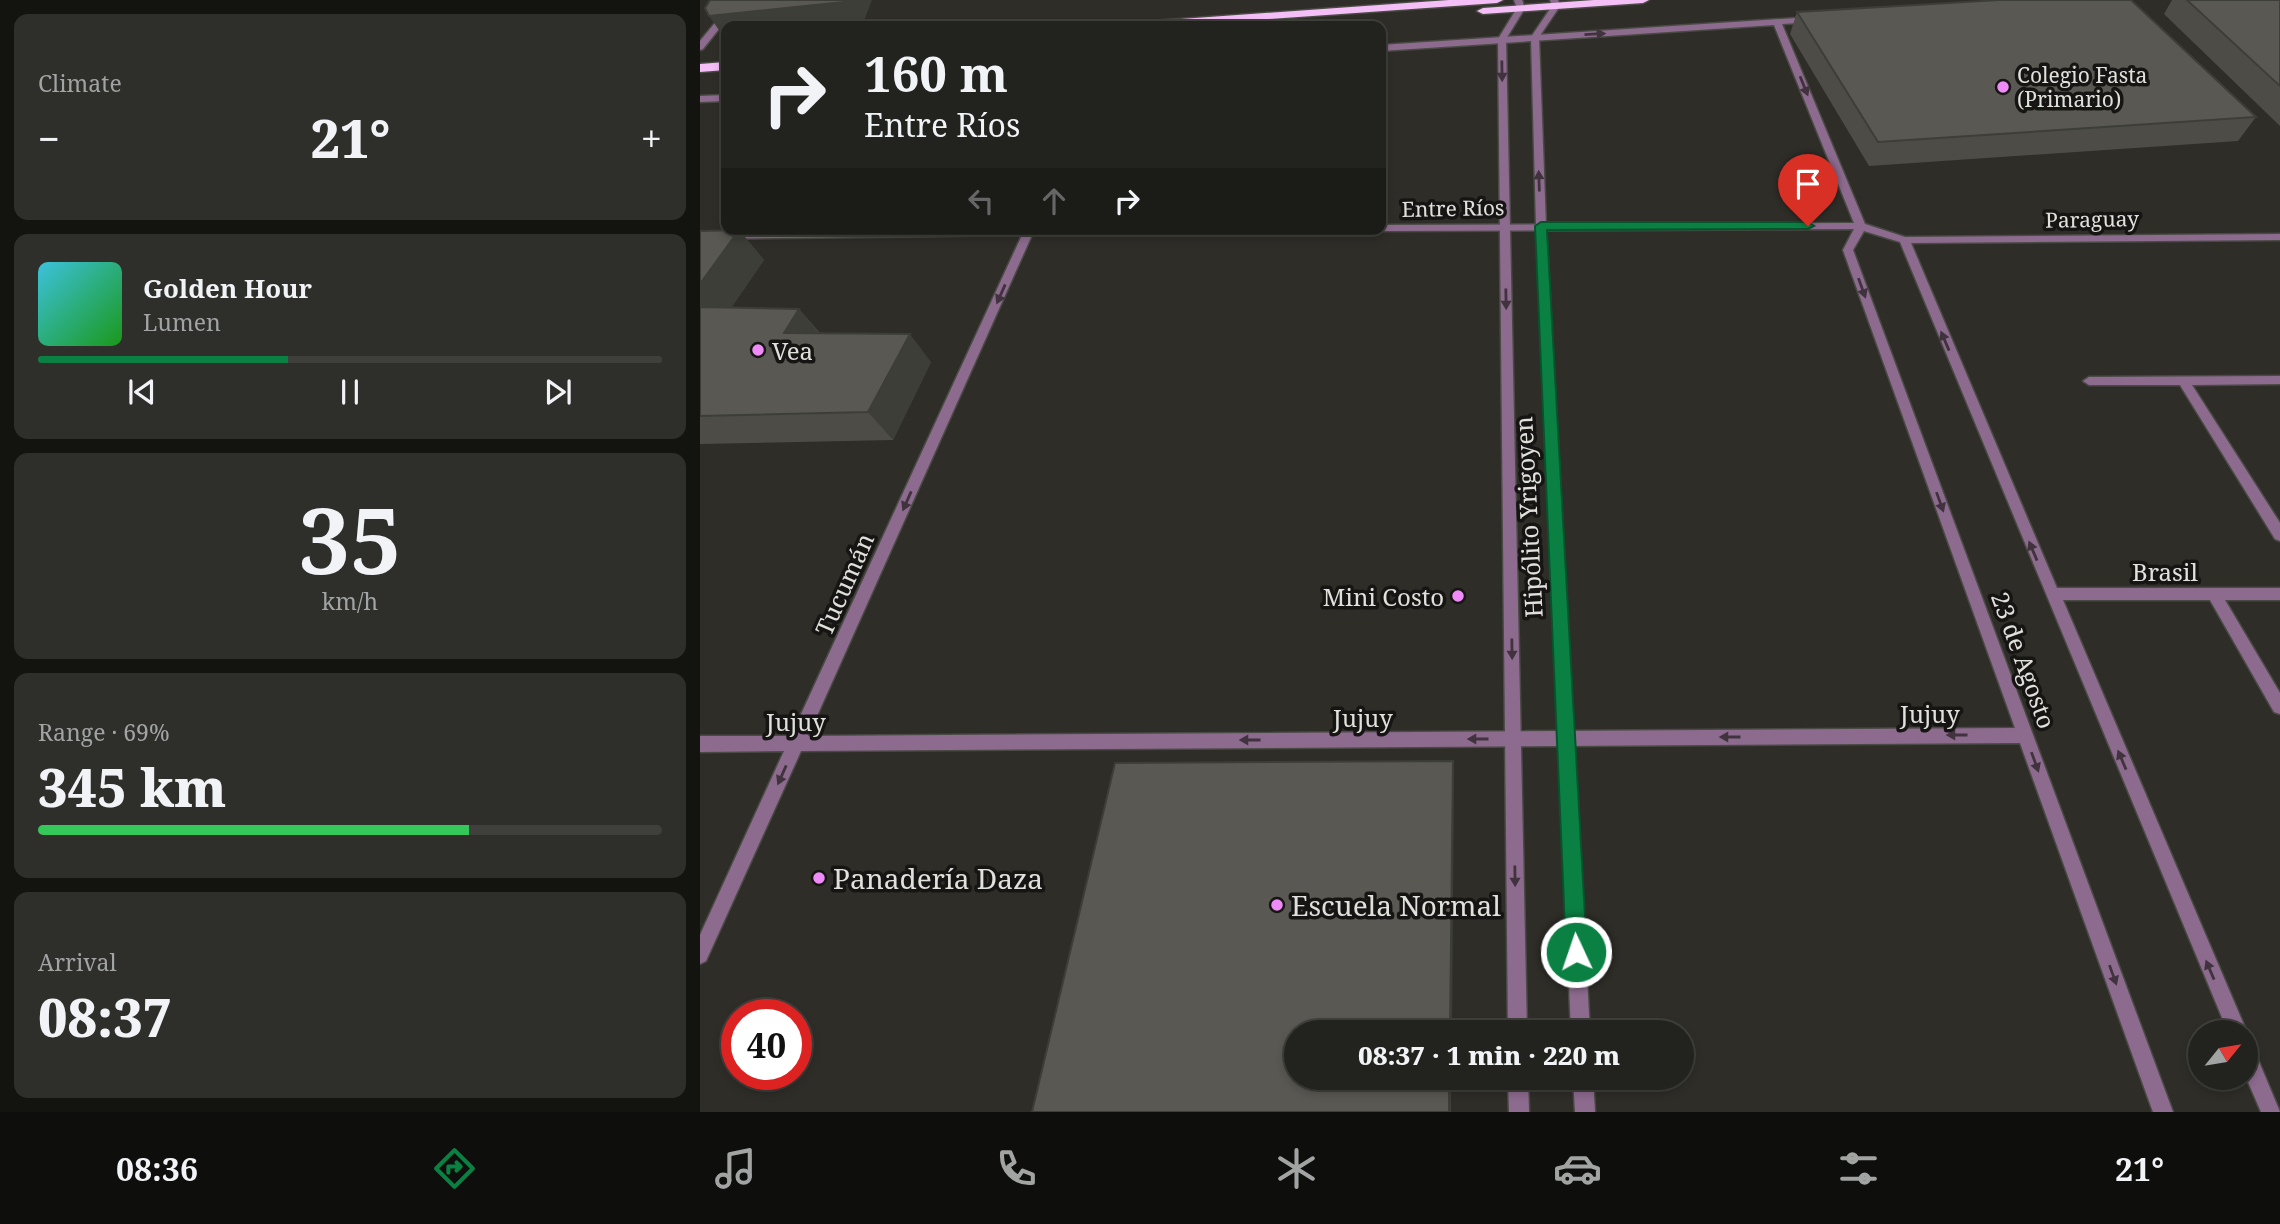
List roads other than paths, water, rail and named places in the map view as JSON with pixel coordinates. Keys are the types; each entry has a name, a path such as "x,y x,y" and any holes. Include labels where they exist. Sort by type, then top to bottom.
{"highway":[{"path":"1197,21 1497,0"},
{"path":"1328,21 1519,4 1643,0"},
{"path":"700,56 721,54"},
{"path":"700,68 721,66"}],"street":[{"path":"700,47 738,0"},
{"path":"1535,37 1555,3"},
{"path":"1502,39 1519,4"},
{"path":"1386,48 1819,20"},
{"path":"1777,23 1861,226 1903,240"},
{"name":"Hipólito Yrigoyen","path":"1535,37 1541,226 1580,1020"},
{"name":"Hipólito Yrigoyen","path":"1502,39 1518,1020"},
{"path":"700,99 721,97"},
{"name":"Entre Ríos","path":"1386,228 1861,226"},
{"name":"23 de Agosto","path":"1861,226 1848,250 2163,1112"},
{"path":"700,236 766,235"},
{"name":"Tucumán","path":"700,955 1027,235"},
{"name":"Paraguay","path":"1903,240 2280,237"},
{"name":"23 de Agosto","path":"1903,240 2232,1020"},
{"path":"2183,380 2280,535"},
{"path":"2090,381 2280,380"},
{"name":"Brasil","path":"2051,594 2280,594"},
{"path":"2214,594 2280,707"},
{"name":"Jujuy","path":"700,744 2025,735"},
{"path":"2258,1082 2271,1112"},
{"path":"1518,1090 1519,1112"},
{"path":"1584,1090 1585,1112"}],"place":[{"name":"Colegio Fasta (Primario)","path":"2003,87"},
{"name":"Vea","path":"758,350"},
{"name":"Mini Costo","path":"1458,596"},
{"name":"Panadería Daza","path":"819,878"},
{"name":"Escuela Normal","path":"1277,905"}]}
